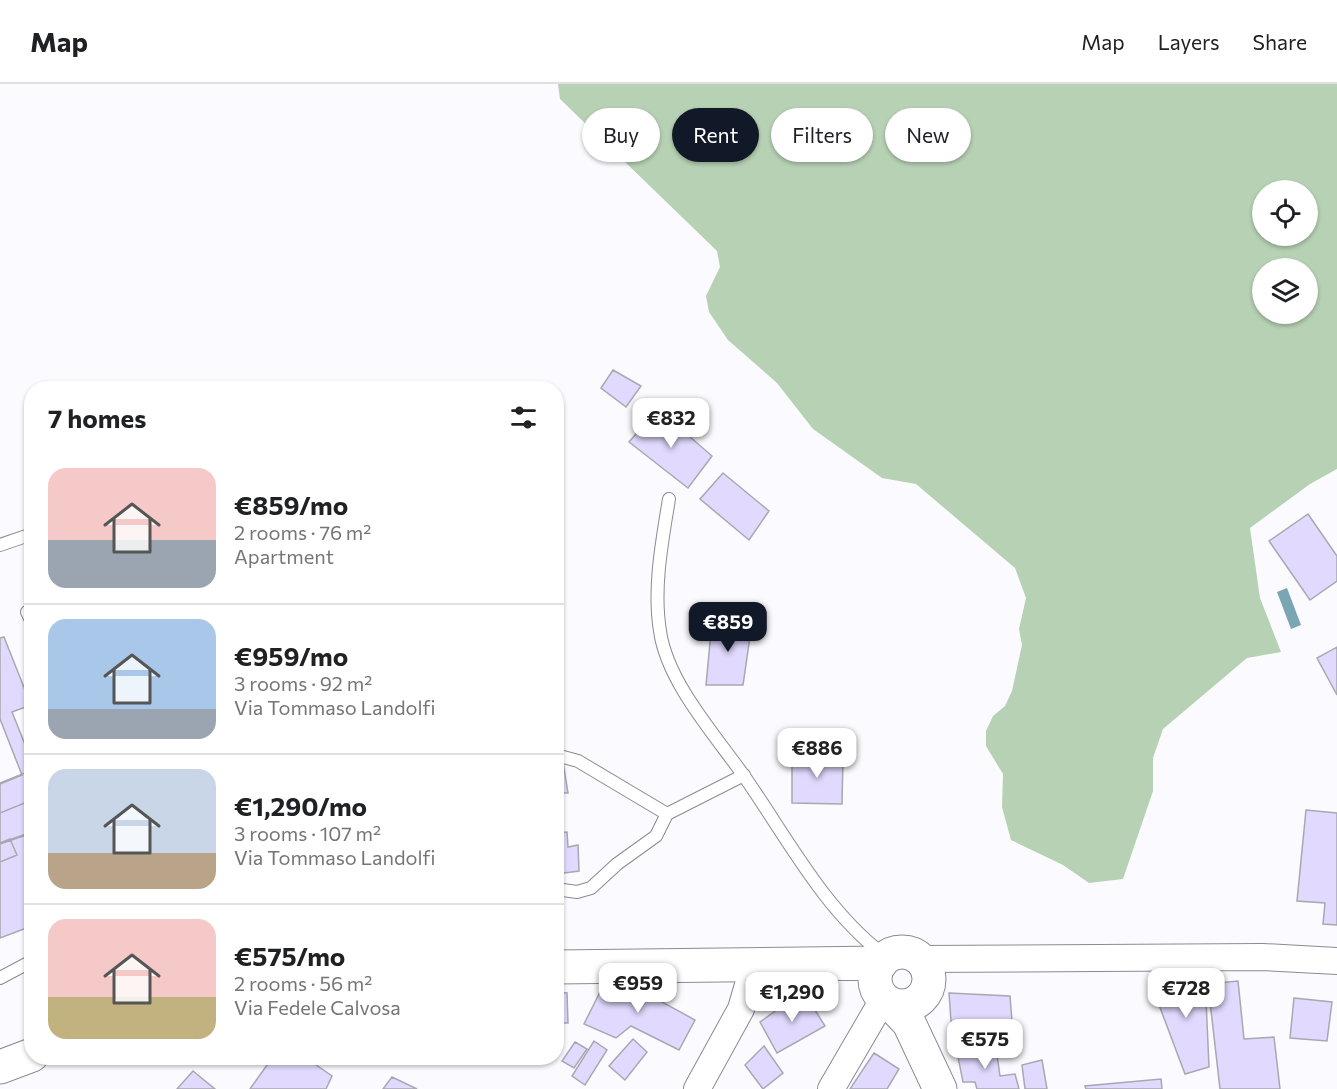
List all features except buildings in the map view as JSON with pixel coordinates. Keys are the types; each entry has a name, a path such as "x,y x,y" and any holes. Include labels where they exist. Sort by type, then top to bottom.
{"street":[{"path":"831,1089 884,982 903,952 925,976 922,1035 926,1054"},
{"path":"564,967 816,964 884,982 902,1006 912,1004 925,976 978,960 1263,957 1337,961"},
{"path":"697,1089 741,1008 754,964"},
{"path":"884,982 926,1054 940,1089"},
{"path":"0,1067 24,1058"}],"lane":[{"path":"669,499 658,582 660,632 674,671 824,893 866,941 884,982"},
{"path":"0,545 24,537"},
{"path":"564,757 578,761 667,814"},
{"path":"564,890 577,892 591,888 617,864 656,836 667,814 744,775"},
{"path":"0,978 24,965"}],"green space":[{"path":"558,84 1337,84 1337,469 1310,484 1250,528 1260,598 1281,652 1247,658 1163,729 1153,758 1153,791 1123,879 1089,883 1063,865 1011,840 1002,807 1003,774 986,746 986,731 993,716 1005,706 1012,691 1022,645 1019,629 1026,598 1015,568 916,484 882,478 813,429 777,383 728,340 709,312 706,296 720,267 717,251 625,162 660,162 660,108 582,108 582,120 560,99"}],"water":[{"path":"1287,588 1301,625 1291,629 1277,592"}]}
